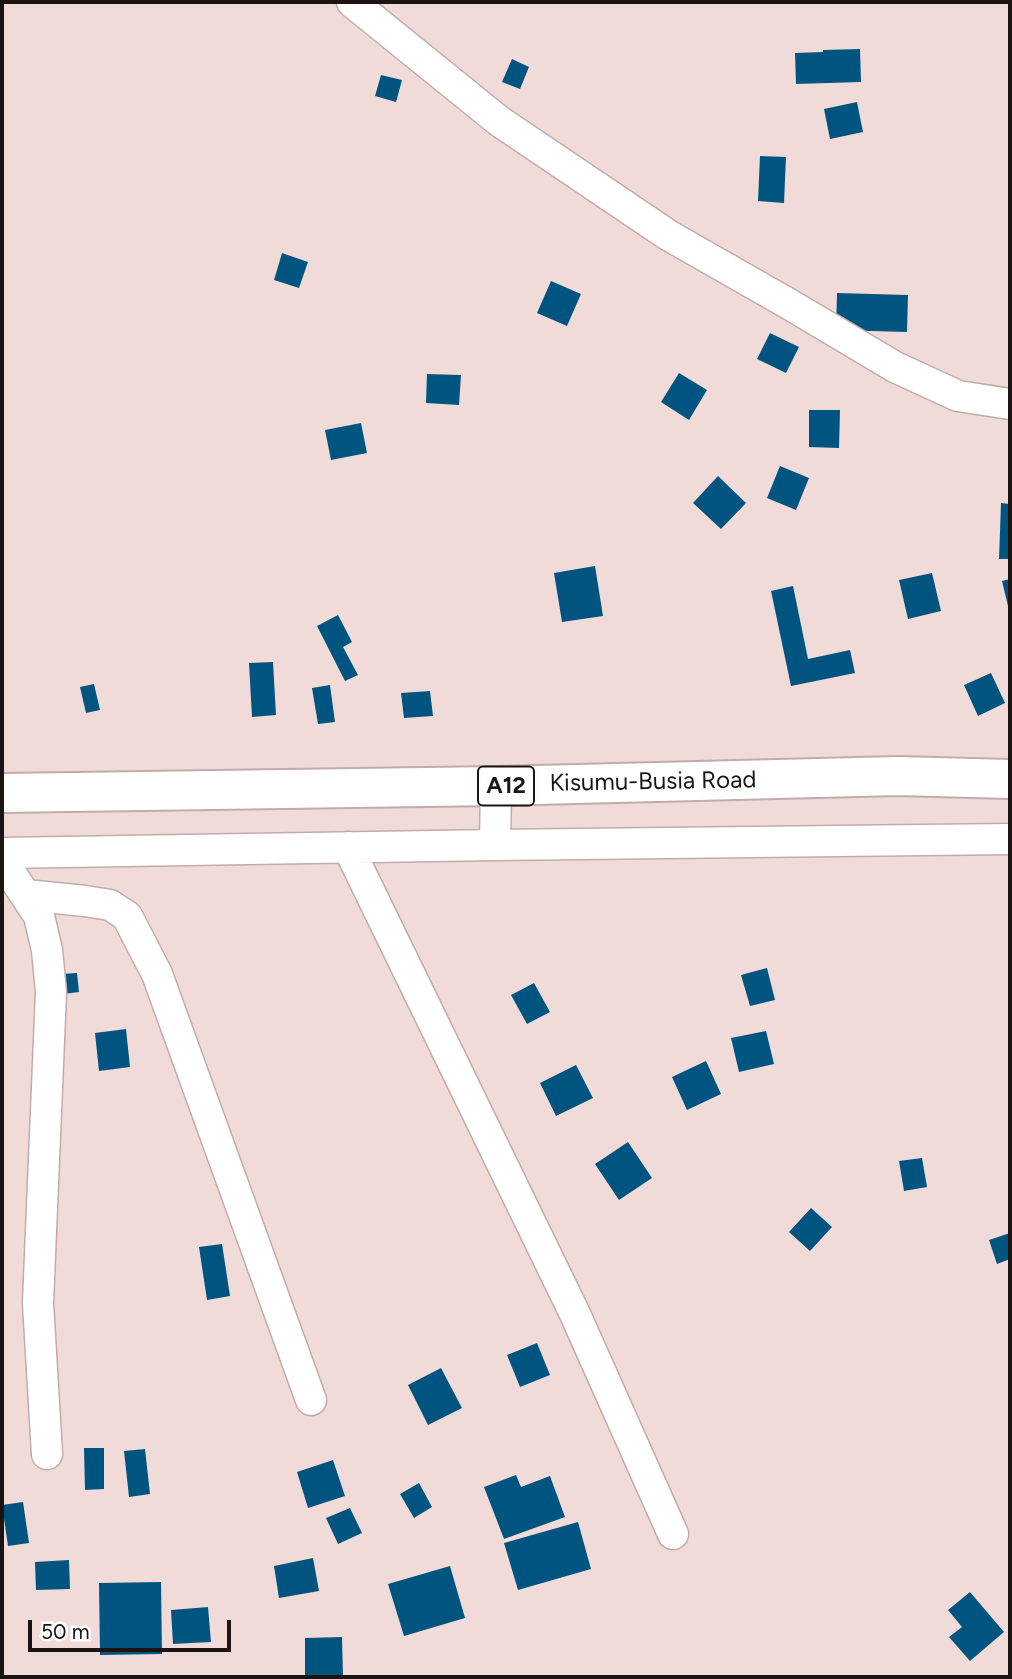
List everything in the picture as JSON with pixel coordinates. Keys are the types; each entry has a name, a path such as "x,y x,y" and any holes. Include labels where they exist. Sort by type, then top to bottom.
{"highway":[{"name":"Kisumu-Busia Road","path":"2,793 496,786 898,776 1010,779"}],"street":[{"path":"352,2 499,121 668,235 895,367 958,396 1010,404"},
{"path":"495,845 496,786"},
{"path":"2,853 1010,839"},
{"path":"348,847 575,1314 673,1534"},
{"path":"2,860 39,916 47,950 51,992 38,1303 47,1454"},
{"path":"26,895 110,905 127,916 157,974 311,1399"}],"building":[{"path":"860,49 861,82 796,84 795,53"},
{"path":"512,59 529,67 520,89 502,82"},
{"path":"381,75 402,80 396,102 375,96"},
{"path":"857,102 863,132 830,139 824,109"},
{"path":"760,156 786,157 784,203 758,201"},
{"path":"282,253 308,262 299,288 274,280"},
{"path":"551,281 581,294 567,326 537,313"},
{"path":"837,293 908,295 907,332 836,330"},
{"path":"770,333 799,347 786,373 757,359"},
{"path":"679,373 707,390 689,420 661,402"},
{"path":"427,374 461,375 459,405 426,403"},
{"path":"809,410 840,410 839,448 809,447"},
{"path":"361,423 367,453 331,460 325,430"},
{"path":"780,466 809,478 796,510 767,498"},
{"path":"718,476 746,503 721,529 693,503"},
{"path":"1001,503 1010,504 1010,559 999,559"},
{"path":"595,566 603,616 562,622 554,573"},
{"path":"932,573 941,611 908,619 899,580"},
{"path":"1010,579 1010,605 1008,606 1002,581"},
{"path":"793,586 808,659 850,650 855,673 791,686 771,591"},
{"path":"338,615 352,642 343,647 358,675 345,681 317,626"},
{"path":"273,662 276,715 252,717 249,663"},
{"path":"991,673 1005,703 978,716 964,685"},
{"path":"94,684 100,710 86,713 80,687"},
{"path":"330,685 335,722 318,724 312,688"},
{"path":"430,691 433,716 404,718 401,693"},
{"path":"767,968 775,1000 750,1006 741,975"},
{"path":"77,973 79,992 63,994 61,974"},
{"path":"534,983 550,1012 527,1024 511,995"},
{"path":"126,1029 130,1067 99,1071 95,1033"},
{"path":"766,1031 774,1064 739,1072 731,1038"},
{"path":"706,1061 721,1094 687,1110 672,1077"},
{"path":"576,1065 593,1098 556,1116 540,1083"},
{"path":"628,1142 652,1178 619,1200 595,1164"},
{"path":"922,1158 927,1187 904,1191 899,1161"},
{"path":"811,1208 832,1227 810,1251 789,1232"},
{"path":"1010,1233 1010,1259 997,1264 989,1240"},
{"path":"222,1244 230,1296 207,1300 199,1247"},
{"path":"537,1343 550,1375 520,1387 507,1355"},
{"path":"441,1368 462,1408 428,1425 408,1385"},
{"path":"84,1448 104,1448 104,1489 85,1490"},
{"path":"145,1449 150,1494 129,1497 124,1451"},
{"path":"333,1460 345,1496 308,1508 297,1472"},
{"path":"516,1475 521,1487 550,1476 565,1517 504,1539 484,1487"},
{"path":"419,1483 432,1507 414,1518 400,1494"},
{"path":"23,1502 29,1543 8,1546 2,1505"},
{"path":"350,1508 362,1533 338,1544 326,1518"},
{"path":"578,1522 591,1569 518,1590 504,1543"},
{"path":"313,1558 319,1591 279,1598 274,1566"},
{"path":"69,1560 70,1589 36,1590 35,1562"},
{"path":"450,1566 465,1618 404,1636 388,1584"},
{"path":"161,1582 162,1654 100,1655 99,1583"},
{"path":"970,1592 1004,1632 970,1661 949,1637 962,1627 948,1610"},
{"path":"208,1607 211,1642 173,1644 171,1610"},
{"path":"342,1637 343,1677 305,1677 305,1638"}]}
